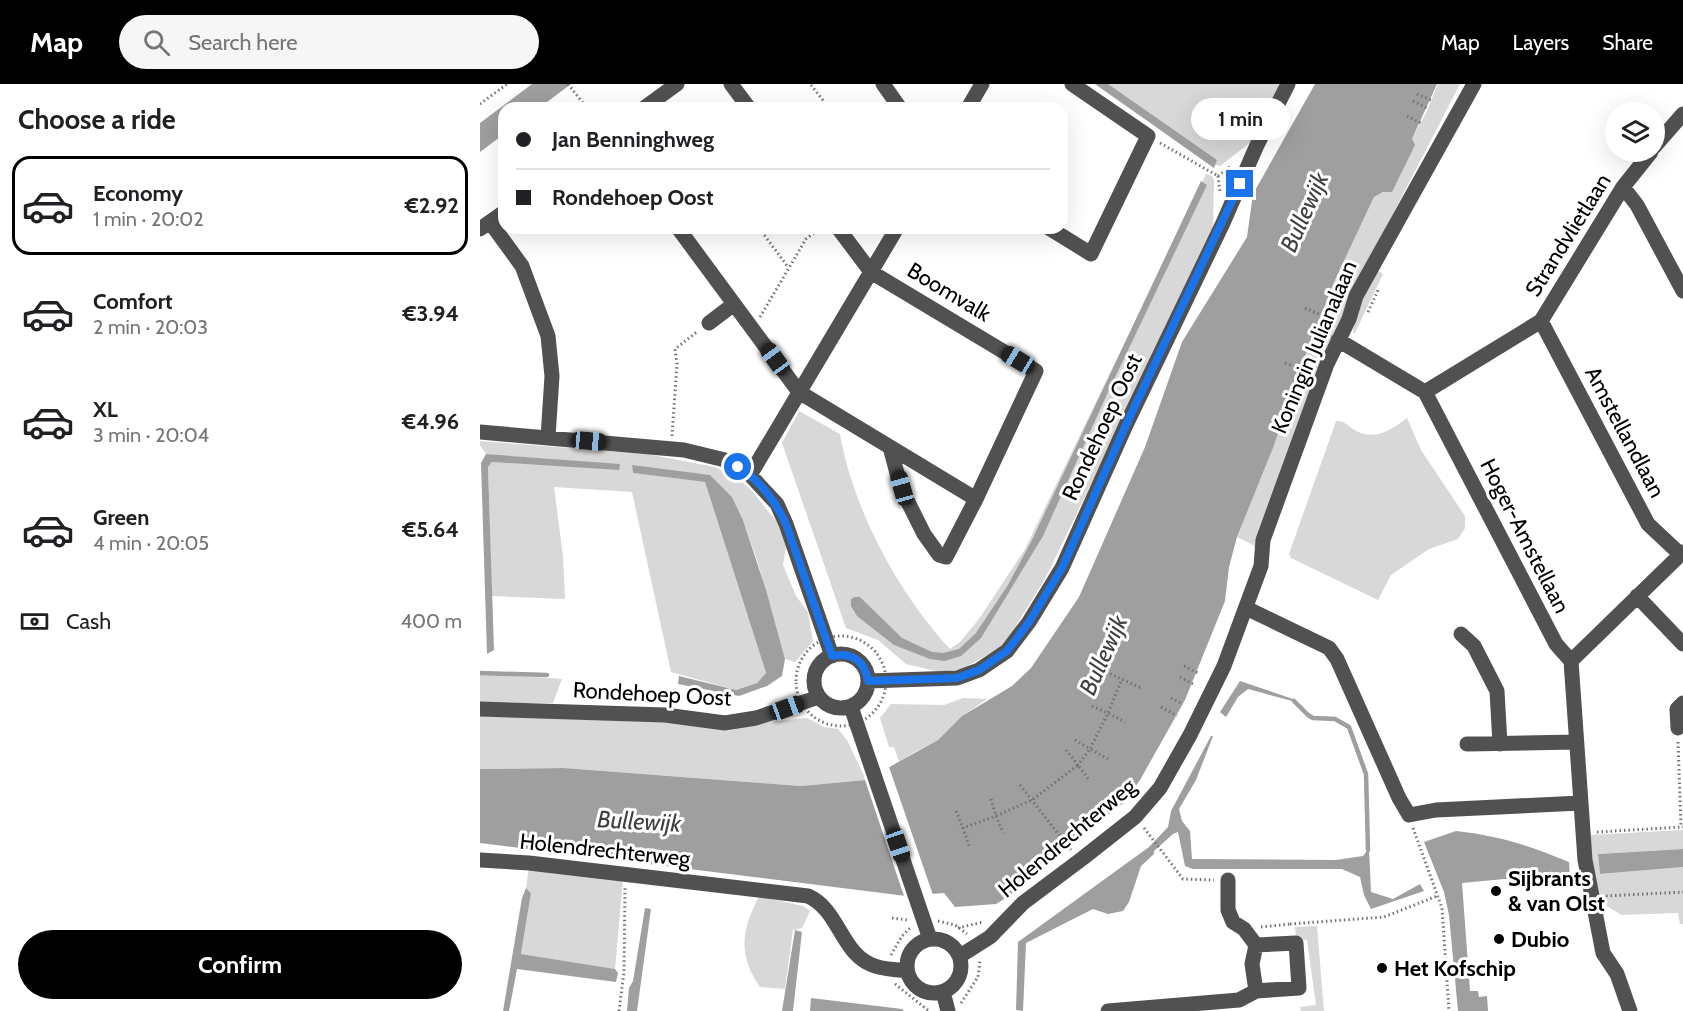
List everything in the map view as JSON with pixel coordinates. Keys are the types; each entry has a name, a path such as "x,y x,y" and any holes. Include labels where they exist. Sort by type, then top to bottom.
{"street":[{"path":"652,102 676,84"},
{"path":"731,84 744,102"},
{"path":"883,84 896,102"},
{"path":"972,102 982,84"},
{"path":"1058,234 1091,254 1148,136 1072,84"},
{"name":"Rondehoep Oost","path":"868,681 957,678 979,670 1007,651 1029,622 1062,568 1126,425 1223,223 1257,145 1288,84"},
{"name":"Koningin Julianalaan","path":"1246,608 1261,566 1263,540 1327,363 1349,319 1356,296 1474,84"},
{"path":"1665,134 1683,114"},
{"name":"Strandvlietlaan","path":"1425,392 1541,321 1623,187 1643,162"},
{"path":"1623,187 1637,205 1683,291"},
{"path":"498,216 485,225 522,266 548,336 552,376 548,437"},
{"path":"682,234 799,392 976,499"},
{"path":"842,234 871,272"},
{"path":"750,475 893,234"},
{"name":"Boomvalk","path":"871,272 1036,370 976,499 946,557 939,555 924,534 902,488 890,447"},
{"path":"709,323 734,304"},
{"name":"Amstellandlaan","path":"1541,321 1648,524 1682,553"},
{"path":"1338,340 1425,392"},
{"name":"Hoger-Amstellaan","path":"1425,392 1556,644 1571,661"},
{"path":"480,432 684,450 725,460 750,475 777,504 832,656"},
{"path":"1630,1011 1617,974 1603,953 1585,860 1571,661 1682,553"},
{"path":"1637,596 1683,644"},
{"path":"1246,608 1329,648 1337,659 1399,798 1409,815 1436,810 1580,802"},
{"name":"Holendrechterweg","path":"960,956 990,937 1023,903 1135,817 1160,788 1190,735 1224,666 1246,608"},
{"path":"1461,634 1474,646 1497,691 1500,744"},
{"path":"849,655 863,665 868,681 866,692 860,701 851,707 833,707 819,697 815,689 815,673 819,665 832,656 849,655"},
{"name":"Rondehoep Oost","path":"480,709 665,715 725,723 756,718 819,697"},
{"path":"1678,728 1677,709 1683,703"},
{"path":"851,707 930,939"},
{"path":"1467,744 1576,742"},
{"name":"Holendrechterweg","path":"480,860 529,863 808,896 822,907 854,952 861,958 869,964 907,971"},
{"path":"1228,880 1228,910 1233,922 1244,929 1256,945 1252,964 1257,991"},
{"path":"930,939 948,942 960,956 961,974 951,988 936,994 920,990 907,971 910,954 915,947 930,939"},
{"path":"1108,1011 1239,1000 1257,991 1299,988 1296,943 1256,945"},
{"path":"943,992 948,1010"}],"path":[{"path":"481,102 507,84"},
{"path":"568,84 582,102"},
{"path":"811,85 824,102"},
{"path":"1417,94 1433,101"},
{"path":"1413,101 1429,109"},
{"path":"1407,116 1423,124"},
{"path":"1148,136 1218,176"},
{"path":"764,234 789,268"},
{"path":"750,326 760,317 806,238 812,234"},
{"path":"1305,308 1323,316"},
{"path":"671,448 677,364 675,349 709,323"},
{"path":"1285,363 1302,369"},
{"path":"1184,666 1198,673"},
{"path":"1106,672 1141,688"},
{"path":"1180,677 1192,684"},
{"path":"963,828 1032,800 1078,765 1090,749 1122,679"},
{"path":"809,714 824,723 842,727 856,724 869,719 879,707 885,694"},
{"path":"1171,698 1183,704"},
{"path":"1092,706 1125,722"},
{"path":"1161,707 1177,716"},
{"path":"1583,833 1682,827 1678,728"},
{"path":"1075,740 1108,759"},
{"path":"1066,750 1089,780"},
{"path":"1020,785 1070,848"},
{"path":"1006,882 1017,874 1027,872 1066,843 1121,799 1129,787"},
{"path":"992,799 1003,833"},
{"path":"956,811 969,846"},
{"path":"1409,815 1442,908 1449,1011"},
{"path":"1143,826 1183,879 1228,880"},
{"path":"619,1011 624,972 626,875"},
{"path":"1592,897 1683,892"},
{"path":"1290,924 1384,917 1437,896"},
{"path":"929,1011 894,983 890,969 891,952 909,928 940,921 958,928"},
{"path":"948,1010 960,1004 978,977 980,960 976,944"}],"shaded area":[{"path":"1095,84 1285,84 1261,134 1220,166 1208,162"},
{"path":"1438,84 1460,84 1366,266 1258,531 1255,546 1237,537 1273,448 1335,280 1374,197 1383,192 1426,113"},
{"path":"1206,174 1212,176 1214,180 1213,233 1045,579 1004,645 963,669 940,672 906,664 878,640 846,628 782,443 799,411 840,434 855,491 880,549 913,602 950,649 960,642 979,619 1025,549"},
{"path":"1377,270 1383,274 1354,335 1353,330 1360,299"},
{"path":"1407,418 1421,450 1465,516 1465,528 1458,539 1429,549 1391,575 1378,600 1291,558 1289,554 1336,421 1343,422 1360,433 1374,435 1388,431"},
{"path":"480,441 647,454 715,467 736,477 750,489 777,522 786,547 783,565 796,596 808,612 813,641 795,662 785,659 758,563 743,520 732,497 709,475 632,466 633,473 705,482 766,673 757,683 736,690 671,672 632,492 554,487 563,556 565,599 492,596 488,467 492,462 619,469 550,459 486,454"},
{"path":"480,673 562,679 553,703 480,703"},
{"path":"963,698 987,699 962,716 938,740 899,762 894,747 889,747 880,718 891,704 944,705"},
{"path":"480,716 666,722 728,731 767,722 807,718 824,727 838,729 847,740 866,780 801,786 564,768 480,769"},
{"path":"1683,830 1683,849 1598,854 1600,874 1683,867 1683,924 1680,924 1678,913 1621,915 1598,900 1589,835"},
{"path":"529,867 623,879 615,969 521,954 531,893 526,888"},
{"path":"759,896 803,906 810,911 802,928 793,930 785,989 760,987 748,964 744,942 749,920"},
{"path":"1317,926 1324,1011 1301,1011 1300,1007 1316,1005 1307,940 1296,939 1295,927"}],"water":[{"path":"532,84 571,84 547,102 508,102"},
{"path":"1095,84 1108,84 1217,160 1214,168"},
{"name":"Bullewijk","path":"1315,84 1437,84 1412,139 1415,145 1392,192 1383,192 1374,197 1335,280 1273,448 1237,537 1229,567 1225,601 1185,700 1140,780 1124,803 1034,871 1028,876 1027,883 1001,901 996,904 955,907 944,893 906,896 480,843 480,769 564,768 801,786 866,780 938,740 962,716 1012,686 1031,668 1079,597 1145,447 1182,342 1247,237 1253,194"},
{"path":"498,110 498,138 480,152 480,123"},
{"path":"1201,181 1207,185 1108,392 1043,536 981,638 961,656 945,661 930,659 894,645 857,616 851,606 851,599 860,597 902,638 932,652 943,653 959,649 976,633 1008,585 1033,538"},
{"path":"486,454 620,464 619,470 492,462 488,467 494,650 487,654 481,463"},
{"path":"632,465 710,475 732,497 743,520 766,590 785,659 782,676 767,686 739,696 678,684 679,676 736,690 757,683 766,673 705,482 633,473"},
{"path":"1240,681 1296,700 1292,701 1248,689 1238,697 1226,717 1220,712"},
{"path":"1213,736 1196,780 1179,809 1182,821 1190,831 1192,859 1336,860 1363,856 1369,848 1371,892 1393,899 1420,884 1424,891 1371,909 1364,895 1360,877 1342,869 1193,869 1185,866 1178,832 1154,851 1154,854 1141,866 1129,902 1123,911 1108,914 1093,909 1026,943 1023,1011 1016,1010 1018,942 1149,847 1168,827 1171,811"},
{"path":"1456,831 1514,842 1569,862 1570,878 1516,881 1515,878 1462,883 1470,991 1478,991 1479,997 1487,996 1488,1011 1458,1011 1449,915 1444,892 1424,842"},
{"path":"1683,849 1683,867 1600,874 1598,854"},
{"path":"526,888 531,893 521,954 615,969 618,973 616,982 517,969 509,1011 503,1011 522,898"},
{"path":"645,908 651,909 637,1011 627,1011 629,988 633,981"},
{"path":"795,930 802,932 793,1011 782,1011"},
{"path":"811,998 902,1009 904,1011 810,1011"}],"pier":[{"path":"888,764 934,898 905,899 864,777"}],"waterway":[{"path":"480,673 547,675"},
{"path":"1294,701 1313,718 1335,719 1349,727 1366,774 1368,850"}],"place":[{"name":"Sijbrants & van Olst","path":"1496,891"},
{"name":"Dubio","path":"1499,939"},
{"name":"Het Kofschip","path":"1382,968"}],"route":[{"path":"738,467 750,475 777,504 832,656 849,655 857,659 867,672 868,681 935,681 957,678 979,670 1007,651 1029,622 1062,568 1126,425 1240,184"}]}
